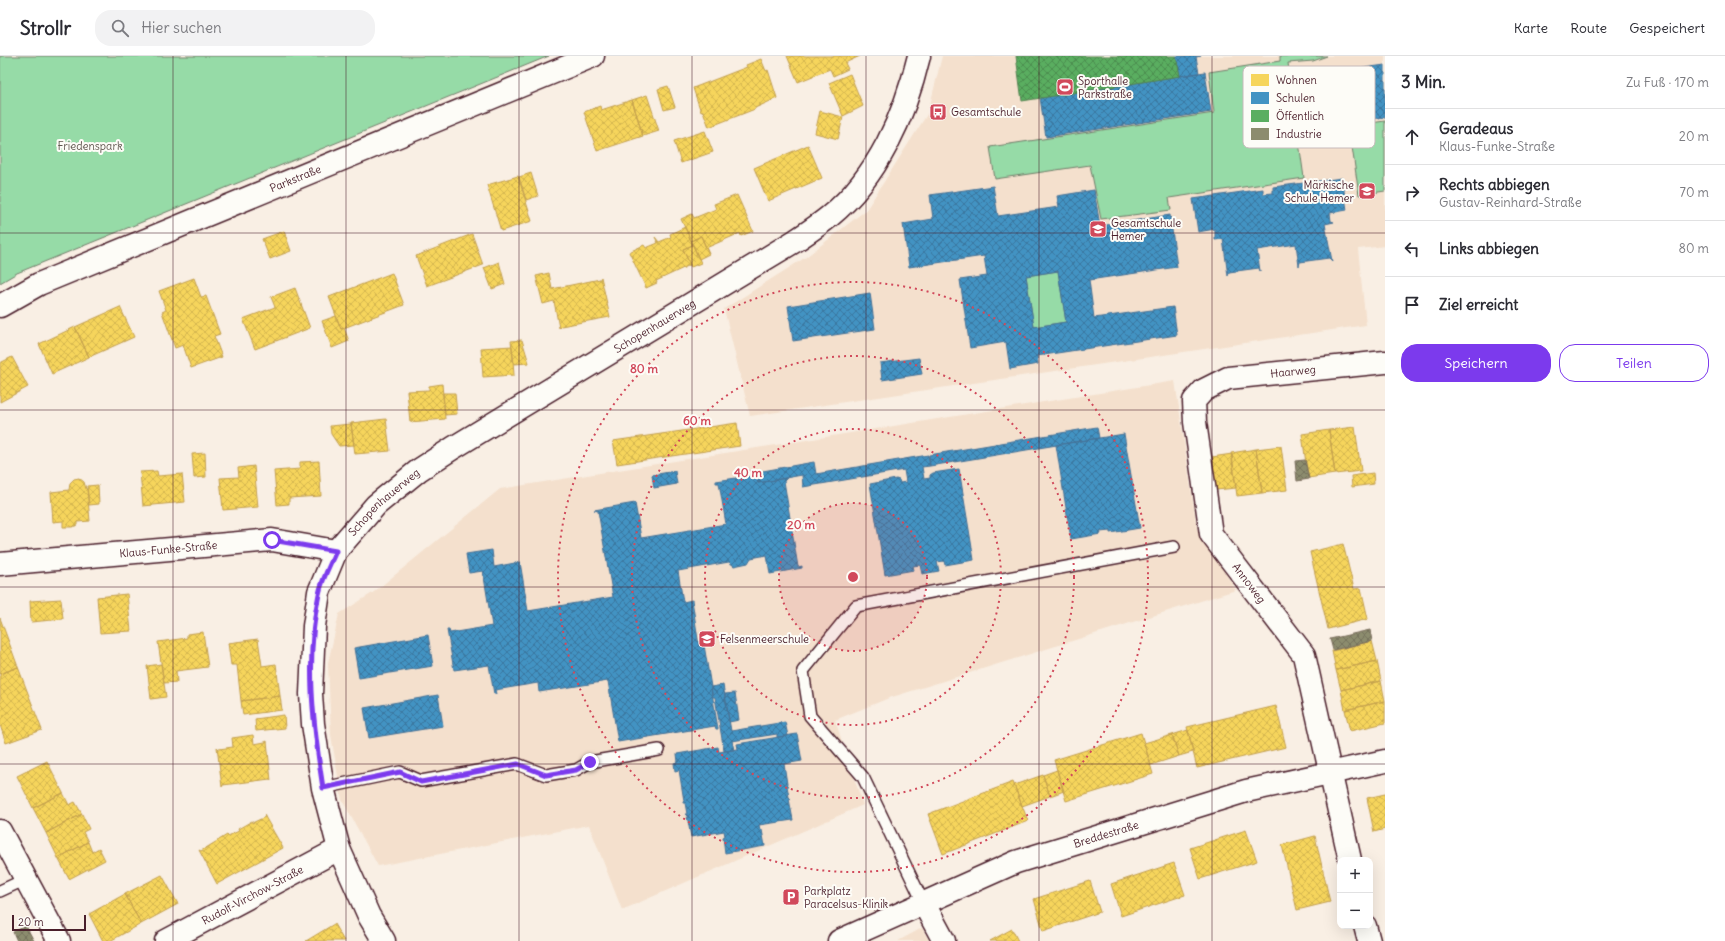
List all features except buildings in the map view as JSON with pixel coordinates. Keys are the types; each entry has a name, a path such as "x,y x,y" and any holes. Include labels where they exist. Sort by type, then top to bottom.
{"street":[{"name":"Parkstraße","path":"0,306 39,284 592,56"},
{"name":"Schopenhauerweg","path":"384,941 369,916 338,849 323,788 313,724 311,666 319,592 336,551 376,505 419,470 795,241 831,215 862,184 882,154 904,107 919,56"},
{"name":"Haarweg","path":"1204,390 1228,378 1385,362"},
{"name":"Annoweg","path":"1204,390 1194,402 1194,408 1211,534 1304,655 1349,857"},
{"name":"Klaus-Funke-Straße","path":"0,564 272,540 336,551"},
{"name":"Breddestraße","path":"839,941 923,902 1016,862 1246,791 1331,772 1385,762"},
{"path":"0,831 59,941"},
{"name":"Rudolf-Virchow-Straße","path":"166,941 338,849"},
{"path":"923,902 944,941"},
{"path":"1366,929 1369,941"}],"lane":[{"path":"923,902 863,777 810,716 803,671 856,606 1174,547"},
{"path":"323,788 400,772 421,782 518,764 546,775 576,770 590,762 660,750"},
{"path":"0,891 26,878"}],"shaded area":[{"name":"Gesamtschule Hemer","path":"942,56 1385,56 1385,246 1358,249 1366,325 750,416 724,309 806,257 866,210 928,113"},
{"name":"Felsenmeerschule","path":"1175,381 1197,529 1236,590 889,698 835,720 863,805 622,910 589,825 378,866 342,800 331,735 328,663 339,614 374,592 500,489"},
{"path":"922,928 929,941 898,941"}],"green space":[{"name":"Friedenspark","path":"0,56 549,56 17,273 0,283"},
{"path":"1280,56 1327,56 1313,61 1288,63 1288,66 1248,66 1280,61"},
{"path":"1243,67 1243,148 1300,148 1304,178 1169,198 1171,210 1101,219 1090,165 995,179 990,147 1214,113 1209,72"},
{"path":"1385,121 1385,191 1359,195 1352,148 1375,148 1375,122"},
{"path":"1058,271 1066,322 1034,327 1026,276"}],"place":[{"name":"Sporthalle Parkstraße","path":"1065,87"},
{"name":"Gesamtschule","path":"938,112"},
{"name":"Märkische Schule Hemer","path":"1367,191"},
{"name":"Gesamtschule Hemer","path":"1098,229"},
{"name":"Felsenmeerschule","path":"707,639"},
{"name":"Parkplatz Paracelsus-Klinik","path":"791,897"}],"route":[{"path":"272,540 336,551 319,592 314,626 311,666 313,724 323,788 400,772 421,782 518,764 546,775 576,770 590,762"}]}
